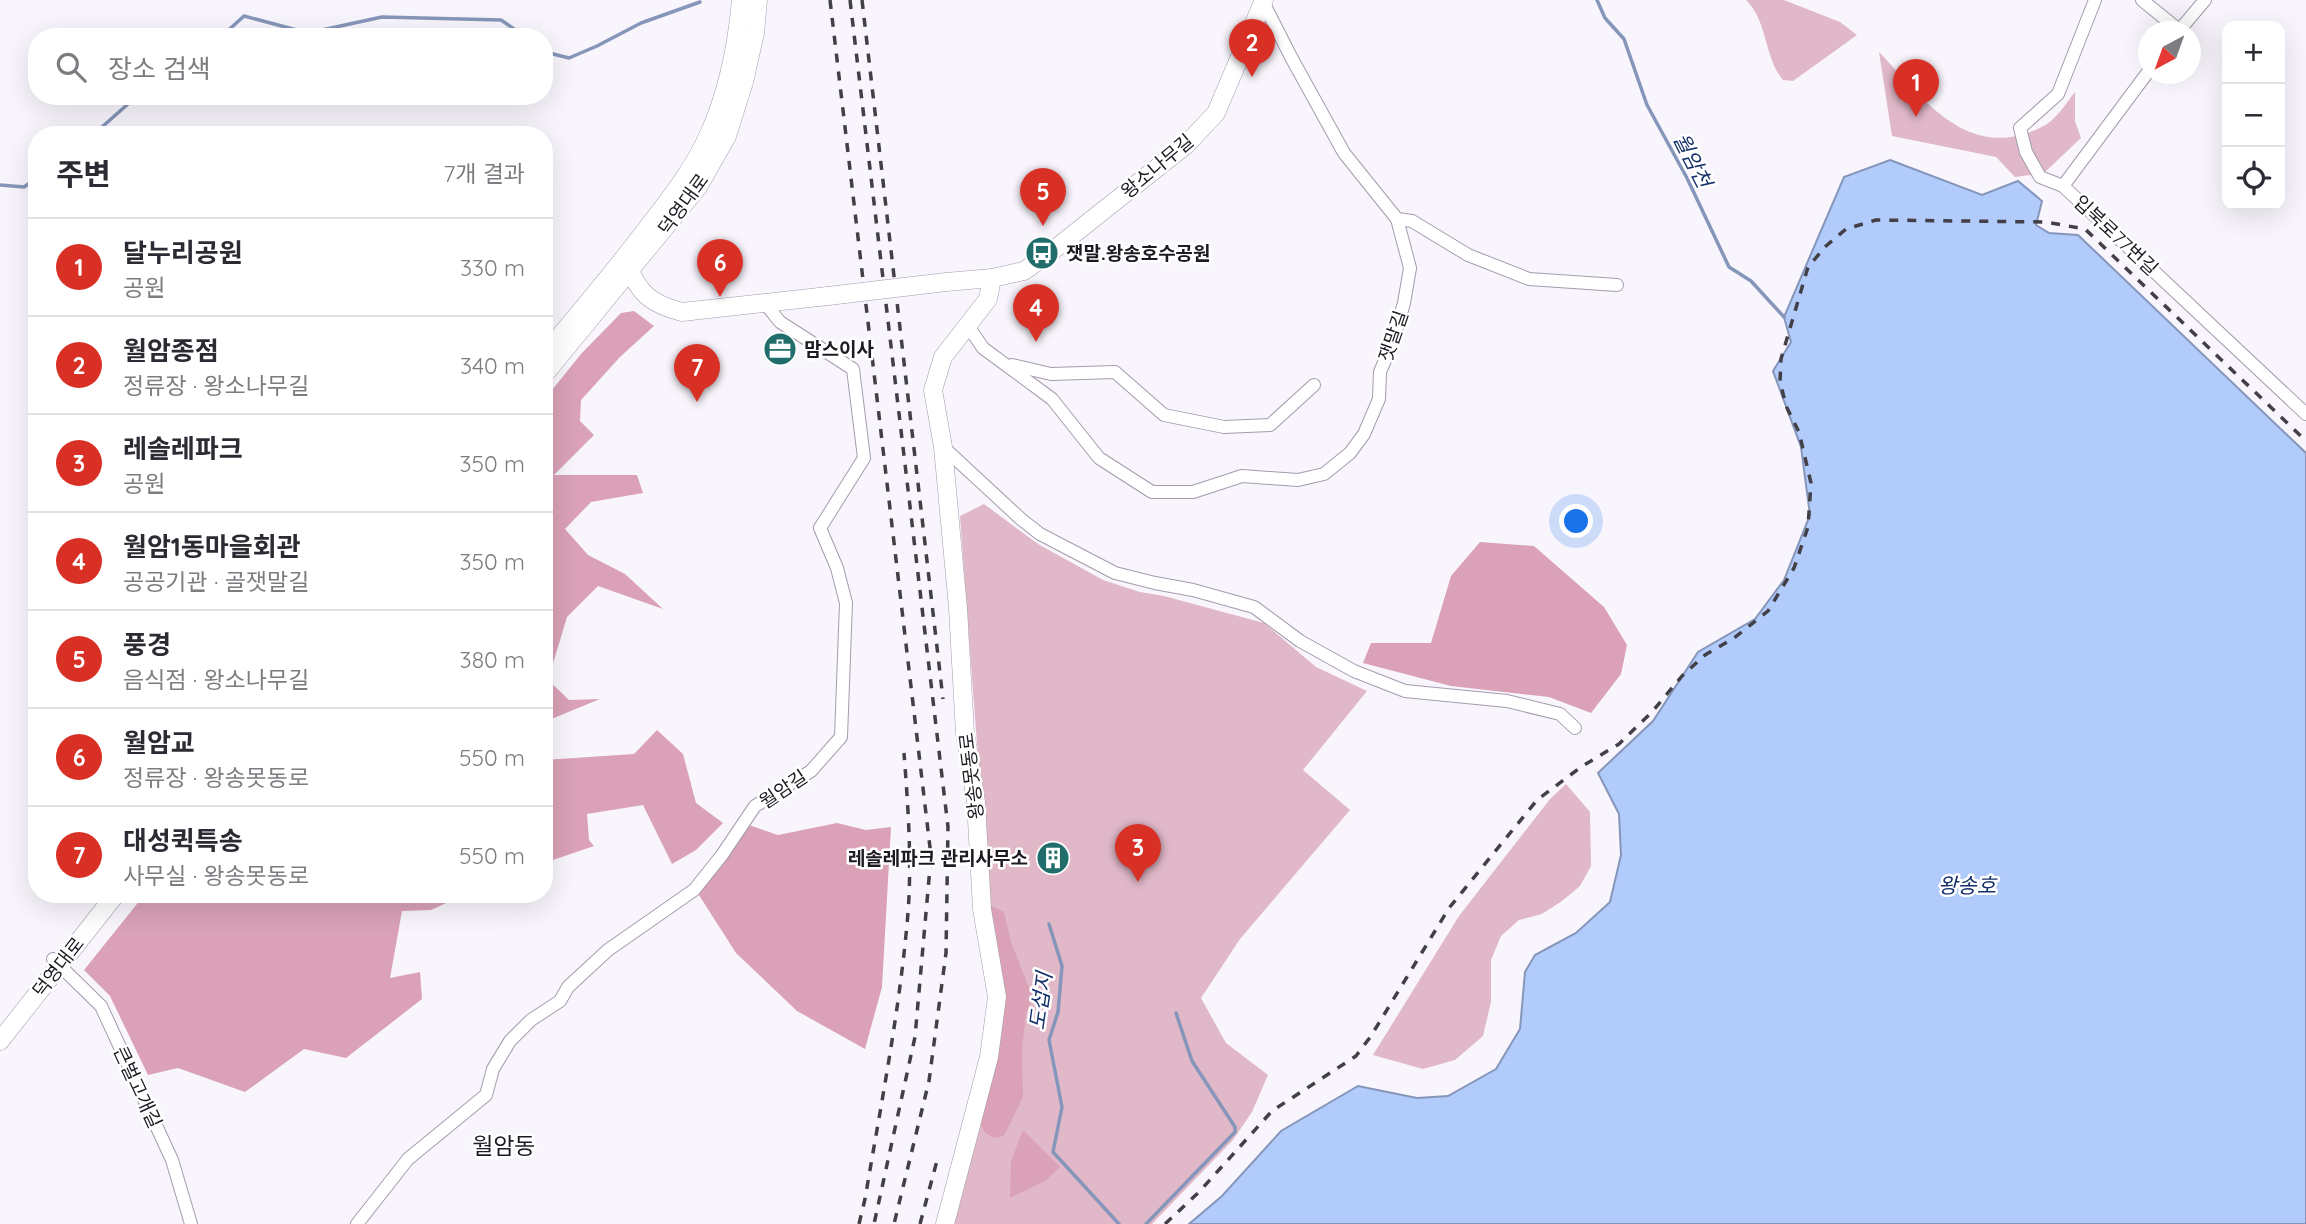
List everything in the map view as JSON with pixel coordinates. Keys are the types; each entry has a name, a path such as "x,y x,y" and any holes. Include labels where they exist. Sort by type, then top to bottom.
{"street":[{"name":"덕영대로","path":"553,363 628,265 686,178 710,134 728,82 739,31 741,0"},
{"name":"덕영대로","path":"553,345 698,187 727,136 747,70 755,33 758,0"},
{"name":"입북로77번길","path":"2095,0 2058,94 2020,128 2026,152 2040,177 2063,186 2306,414"},
{"path":"2142,0 2167,21"},
{"path":"2187,21 2205,0"},
{"name":"잿말길","path":"968,326 982,348 1052,399 1099,458 1152,492 1193,492 1242,475 1298,480 1324,474 1350,453 1364,434 1379,399 1380,372 1401,316 1410,268 1396,219 1344,153 1263,1"},
{"name":"왕소나무길","path":"992,278 1024,271 1049,254 1187,144 1216,113 1263,1"},
{"path":"2063,186 2139,84"},
{"path":"1396,219 1412,221 1468,255 1529,279 1617,285"},
{"path":"628,265 640,291 661,306 682,312 992,278"},
{"name":"왕송못동로","path":"945,1224 989,1057 997,997 982,909 976,802 965,733 958,608 943,447 933,390 943,357 988,299 992,278"},
{"name":"월암길","path":"357,1224 408,1159 486,1095 493,1069 510,1041 531,1020 560,1001 568,988 608,950 694,890 722,856 755,806 811,771 841,737 846,603 837,568 820,528 864,458 853,369 780,322 764,302"},
{"path":"1004,364 1051,374 1115,372 1164,415 1224,427 1270,425 1314,385"},
{"path":"943,447 1040,534 1115,573 1254,607 1300,641 1354,671 1405,691 1507,701 1560,714 1575,728"},
{"name":"덕영대로","path":"0,1041 98,903"},
{"name":"덕영대로","path":"0,1025 108,903"},
{"name":"큰벌고개길","path":"56,962 102,1006 172,1160 191,1224"}],"shaded area":[{"path":"1746,0 1784,0 1840,22 1857,35 1793,81 1783,80 1772,61 1758,18"},
{"path":"1879,52 1939,113 1975,134 1995,138 2016,136 2034,130 2051,121 2075,92 2075,121 2081,138 2044,173 2015,177 1996,157 1892,136"},
{"path":"634,311 654,326 620,357 581,400 580,421 594,435 554,475 637,475 643,493 591,502 565,529 588,555 625,574 663,609 598,586 567,617 553,663 553,389 581,354 621,313"},
{"path":"984,504 1038,544 1103,580 1264,623 1316,667 1367,691 1303,770 1350,810 1240,939 1201,998 1226,1043 1268,1075 1252,1112 1233,1140 1152,1224 951,1224 995,1056 1006,995 989,905 960,516"},
{"path":"1480,542 1534,546 1604,607 1627,645 1621,674 1591,713 1549,697 1451,686 1363,663 1371,643 1431,643 1451,576"},
{"path":"553,685 569,700 600,699 553,718"},
{"path":"657,730 683,754 696,803 723,823 696,850 672,864 643,805 587,814 589,840 594,846 553,860 553,759 634,754"},
{"path":"1566,784 1590,812 1591,866 1580,886 1562,901 1542,914 1519,920 1501,936 1491,960 1491,1002 1483,1036 1455,1060 1423,1069 1373,1055 1459,916 1550,799"},
{"path":"837,823 866,830 891,827 882,987 865,1049 797,1011 736,953 697,892 749,825 778,835"},
{"path":"138,903 446,903 431,910 402,911 390,978 420,972 422,999 346,1058 304,1049 245,1092 178,1068 148,1075 110,996 84,970"},
{"path":"989,905 1004,912 1011,942 1033,998 1026,1013 1022,1049 1023,1097 1004,1136 994,1138 985,1133 978,1119 995,1056 1006,995"},
{"path":"1023,1130 1060,1167 1045,1181 1010,1198 1011,1161"}],"water":[{"name":"왕송호","path":"1890,160 1982,195 2018,181 2042,201 2036,225 2049,233 2078,235 2306,453 2306,1224 1189,1224 1222,1196 1281,1131 1358,1086 1417,1098 1448,1096 1496,1069 1520,1029 1525,972 1535,955 1576,933 1610,902 1621,855 1619,814 1598,773 1653,721 1698,652 1755,619 1784,580 1810,515 1801,447 1773,371 1791,342 1784,317 1844,177"}],"waterway":[{"name":"월암천","path":"1597,0 1605,18 1624,39 1647,105 1687,178 1729,267 1751,281 1784,317"},
{"name":"월암천","path":"553,54 569,58 641,23 700,2"},
{"name":"월암천","path":"231,28 244,16 289,28"},
{"name":"월암천","path":"331,28 382,17 501,20 513,28"},
{"name":"월암천","path":"103,126 127,105"},
{"name":"월암천","path":"0,185 24,187 28,184"},
{"name":"도섭지","path":"1049,924 1062,966 1058,1012 1049,1040 1062,1107 1053,1152 1119,1224"},
{"name":"도섭지","path":"1146,1224 1235,1132 1235,1127 1192,1061 1176,1013"}],"railway":[{"path":"830,0 931,856 915,1037 874,1224"},
{"path":"850,0 948,827 946,953 929,1081 894,1224"},
{"path":"862,0 943,699"},
{"path":"1165,1224 1199,1192 1272,1111 1356,1056 1449,908 1537,800 1581,767 1619,744 1705,655 1734,638 1768,611 1794,568 1808,527 1811,483 1799,432 1786,406 1780,381 1781,359 1808,267 1826,246 1846,229 1876,220 2046,222 2085,229 2306,441"},
{"path":"859,1224 890,1056 908,913 910,853 904,753"},
{"path":"920,1224 938,1157"}],"place":[{"name":"월암종점","path":"1252,77"},
{"name":"달누리공원","path":"1916,117"},
{"name":"풍경","path":"1043,226"},
{"name":"잿말.왕송호수공원","path":"1042,253"},
{"name":"월암교","path":"720,297"},
{"name":"월암1동마을회관","path":"1036,342"},
{"name":"맘스이사","path":"780,349"},
{"name":"대성퀵특송","path":"697,402"},
{"name":"레솔레파크 관리사무소","path":"1053,858"},
{"name":"레솔레파크","path":"1138,882"}],"district":[{"name":"월암동","path":"504,1145"}]}
